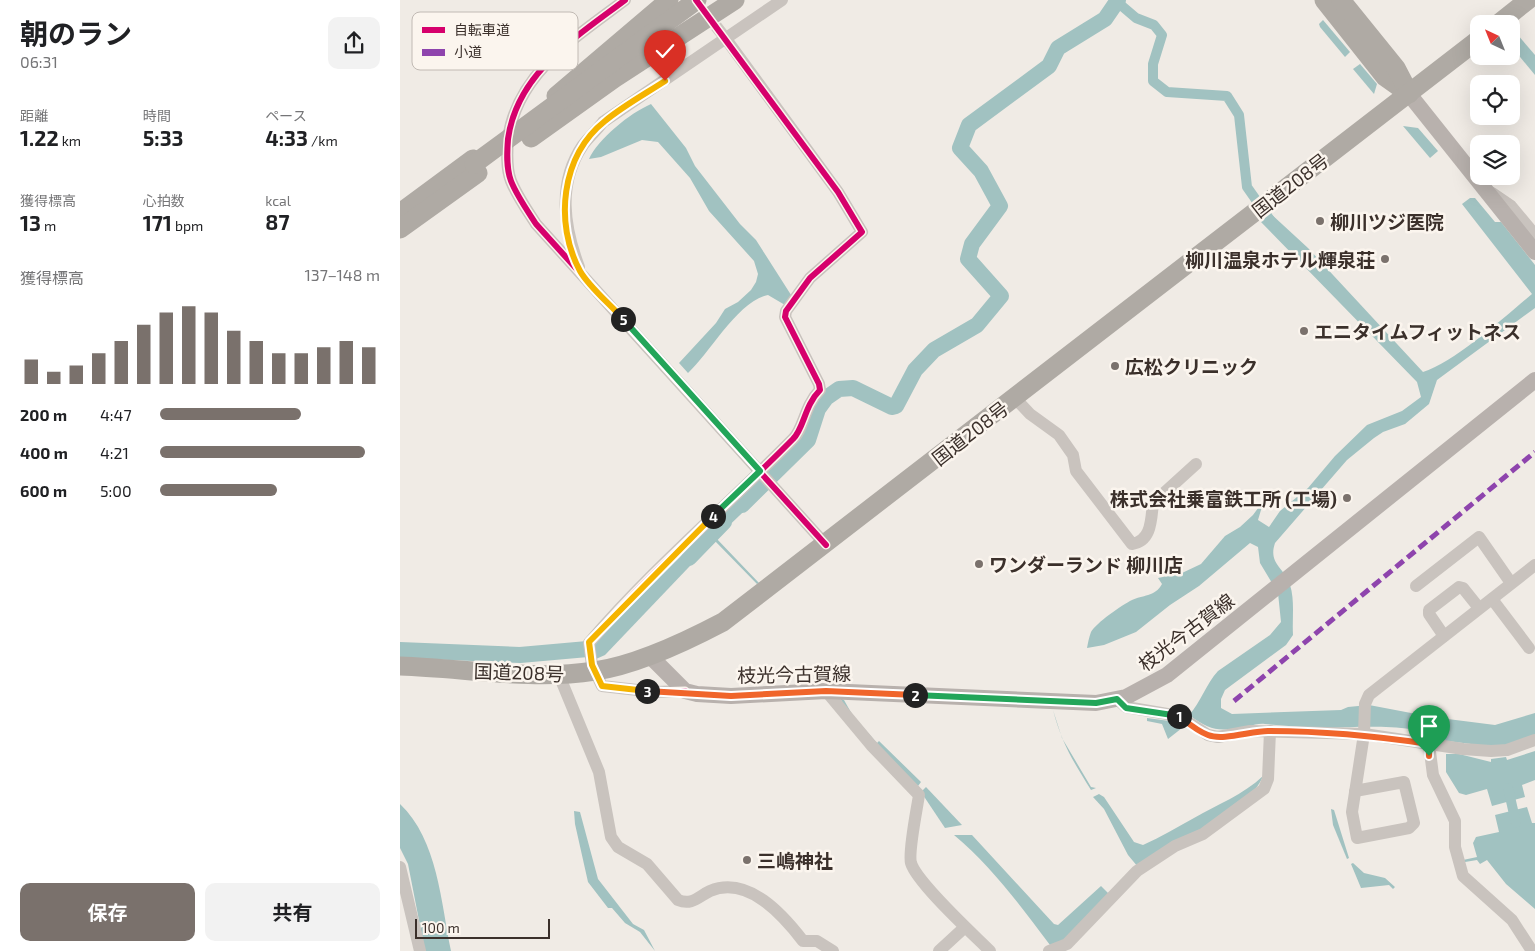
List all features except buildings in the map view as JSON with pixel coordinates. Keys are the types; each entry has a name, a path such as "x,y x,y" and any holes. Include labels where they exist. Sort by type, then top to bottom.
{"highway":[{"path":"528,129 550,102 595,61 669,0"},
{"path":"550,102 687,0"},
{"path":"400,219 697,0"},
{"path":"400,213 528,129 623,73 734,0"},
{"path":"1324,0 1385,77 1409,94"},
{"path":"1341,0 1396,68 1409,94"},
{"path":"1509,15 1528,0"},
{"name":"国道208号","path":"400,666 520,675 559,675 650,656 686,642 723,622 826,545 1470,46"},
{"path":"400,229 475,165"}],"main road":[{"path":"1409,94 1535,252"},
{"name":"枝光今古賀線","path":"685,691 731,696 826,691 1096,703 1117,699 1144,688 1166,675 1535,380"},
{"path":"650,656 685,691"}],"street":[{"path":"578,36 625,0"},
{"path":"580,272 568,238 565,209 567,178 582,146 604,122 782,0"},
{"path":"685,691 655,692 602,686 595,668 589,642 796,437 807,406 820,390 819,384 785,317 786,311 810,278 862,232 838,192 726,39"},
{"path":"540,70 523,93 511,120 507,149 510,180 536,224 826,545"},
{"path":"1485,188 1511,206 1535,234"},
{"path":"1015,398 1030,414 1059,435 1073,455 1076,471 1132,544 1139,543 1146,537 1153,503 1196,464"},
{"path":"1416,586 1479,537 1511,583"},
{"path":"1355,791 1404,782 1414,823 1409,828 1357,838 1352,812 1355,791 1364,734 1365,704 1369,694 1535,564"},
{"path":"1444,636 1429,614 1429,610 1459,587 1463,588 1479,608"},
{"path":"1492,599 1529,648"},
{"path":"559,675 599,772 611,837 618,847 647,864 678,900 684,903 695,901 714,890 738,888 747,890 784,918 803,942 817,941 833,951"},
{"path":"826,691 871,745 919,795 911,862 920,878 964,928 990,951"},
{"path":"1117,699 1126,708 1179,716 1208,735 1218,737 1250,731 1364,734 1491,751 1507,750 1535,740"},
{"path":"1049,951 1067,944 1137,871 1175,846 1203,834 1264,789 1268,779 1270,731"},
{"path":"1429,744 1433,775 1455,821 1454,848 1463,876 1512,920 1532,951"},
{"path":"400,867 420,951"},
{"path":"939,951 964,928"}],"water":[{"path":"1323,20 1350,52 1345,57 1320,27 1319,24"},
{"path":"1520,38 1535,55 1535,75 1520,57"},
{"path":"1360,64 1377,84 1374,94 1353,69"},
{"path":"651,104 686,148 695,166 740,224 756,240 793,298 785,305 768,295 757,299 735,317 688,373 679,363 716,323 725,309 738,302 751,290 758,274 754,261 709,211 690,178 658,142 642,140 601,157 589,159 593,151 616,127"},
{"path":"1403,126 1418,128 1438,151 1430,158"},
{"path":"1470,198 1475,198 1495,222 1501,222 1535,265 1535,308 1437,380 1429,404 1405,424 1383,432 1347,460 1275,543 1273,550 1275,561 1287,579 1292,591 1293,635 1286,645 1225,690 1221,699 1221,708 1232,714 1341,710 1348,707 1369,705 1432,717 1495,725 1535,713 1535,736 1502,746 1487,746 1439,740 1430,735 1404,728 1316,728 1261,724 1217,729 1197,721 1189,715 1218,671 1270,635 1281,622 1278,593 1260,563 1258,547 1250,543 1199,586 1170,605 1136,632 1104,645 1087,648 1091,632 1110,614 1136,598 1156,591 1162,584 1158,578 1182,573 1201,564 1225,536 1240,527 1253,515 1264,500 1258,520 1269,527 1280,511 1308,488 1335,456 1367,425 1402,411 1421,397 1417,382 1261,222 1270,213 1308,248 1423,372 1436,367 1464,349 1532,294 1462,204"},
{"path":"753,484 762,494 716,538 759,583 757,584 715,541 713,542 703,532"},
{"path":"700,537 709,546 605,655 596,659 593,643"},
{"path":"840,698 844,700 853,716 877,743 879,741 921,782 918,786 851,718"},
{"path":"1147,718 1177,722 1182,728 1168,739 1162,724 1147,721"},
{"path":"1063,740 1091,787 1096,788 1091,790 1073,761"},
{"path":"1535,751 1535,780 1522,785 1525,797 1492,806 1487,789 1466,795 1459,793 1446,772 1446,754 1459,754 1491,762 1491,759 1506,757 1507,760"},
{"path":"1263,776 1255,789 1243,802 1227,815 1138,867 1128,855 1104,809 1093,797 1099,794 1104,797 1134,842 1143,845 1239,794"},
{"path":"926,787 962,825 945,828 921,792"},
{"path":"400,804 413,819 423,835 430,854 436,873 451,951 425,951 408,864 400,848"},
{"path":"1527,807 1532,823 1535,823 1535,909 1506,884 1487,860 1480,864 1477,860 1465,862 1463,860 1477,857 1473,843 1476,837 1499,832 1495,815"},
{"path":"1331,809 1334,810 1349,858 1347,859 1333,825"},
{"path":"574,811 580,812 598,879 633,924 644,930 655,951 640,932 625,923 612,908 608,908 588,882 575,824"},
{"path":"954,835 972,835 1054,924 1058,925 1101,886 1109,894 1064,942 1050,945 993,873"},
{"path":"1353,863 1364,873 1385,878 1395,887 1393,889 1389,885 1361,888 1351,864"}],"waterway":[{"path":"742,505 808,440 818,409 826,398 839,389 853,388 892,407 896,406 915,370 934,350 977,325 1001,296 968,259 972,244 1000,206 981,171 960,148 969,125 1049,66 1058,48 1105,19 1118,0"},
{"path":"1116,1 1136,18 1154,25 1162,35 1153,64 1153,81 1167,92 1227,96 1239,115 1247,187 1275,227"},
{"path":"689,558 724,522"},
{"path":"400,650 520,655 599,648 603,644"},
{"path":"1508,788 1516,823"}],"tunnel":[{"path":"705,12 726,39"}],"marked path":[{"path":"1234,701 1535,452"}],"cycle path":[{"path":"578,36 625,0"},
{"path":"685,691 655,692 602,686 592,665 589,643 638,590 797,435 811,403 820,390 819,384 785,317 786,311 810,278 862,232 838,192 696,0"},
{"path":"542,70 523,95 514,116 508,139 509,176 519,198 536,224 826,545"}],"place":[{"name":"柳川ツジ医院","path":"1320,221"},
{"name":"柳川温泉ホテル輝泉荘","path":"1385,259"},
{"name":"エニタイムフィットネス","path":"1304,331"},
{"name":"広松クリニック","path":"1115,366"},
{"name":"株式会社乗富鉄工所 (工場)","path":"1347,498"},
{"name":"ワンダーランド 柳川店","path":"979,564"},
{"name":"三嶋神社","path":"747,860"}],"route":[{"path":"665,81 604,122 582,146 567,178 565,209 568,238 580,272 760,471 589,642 592,665 597,671 602,686 655,692 685,691 697,694 731,696 826,691 1059,702 1096,703 1117,699 1126,708 1179,716 1208,735 1218,737 1250,731 1364,734 1429,744 1429,756"}]}
